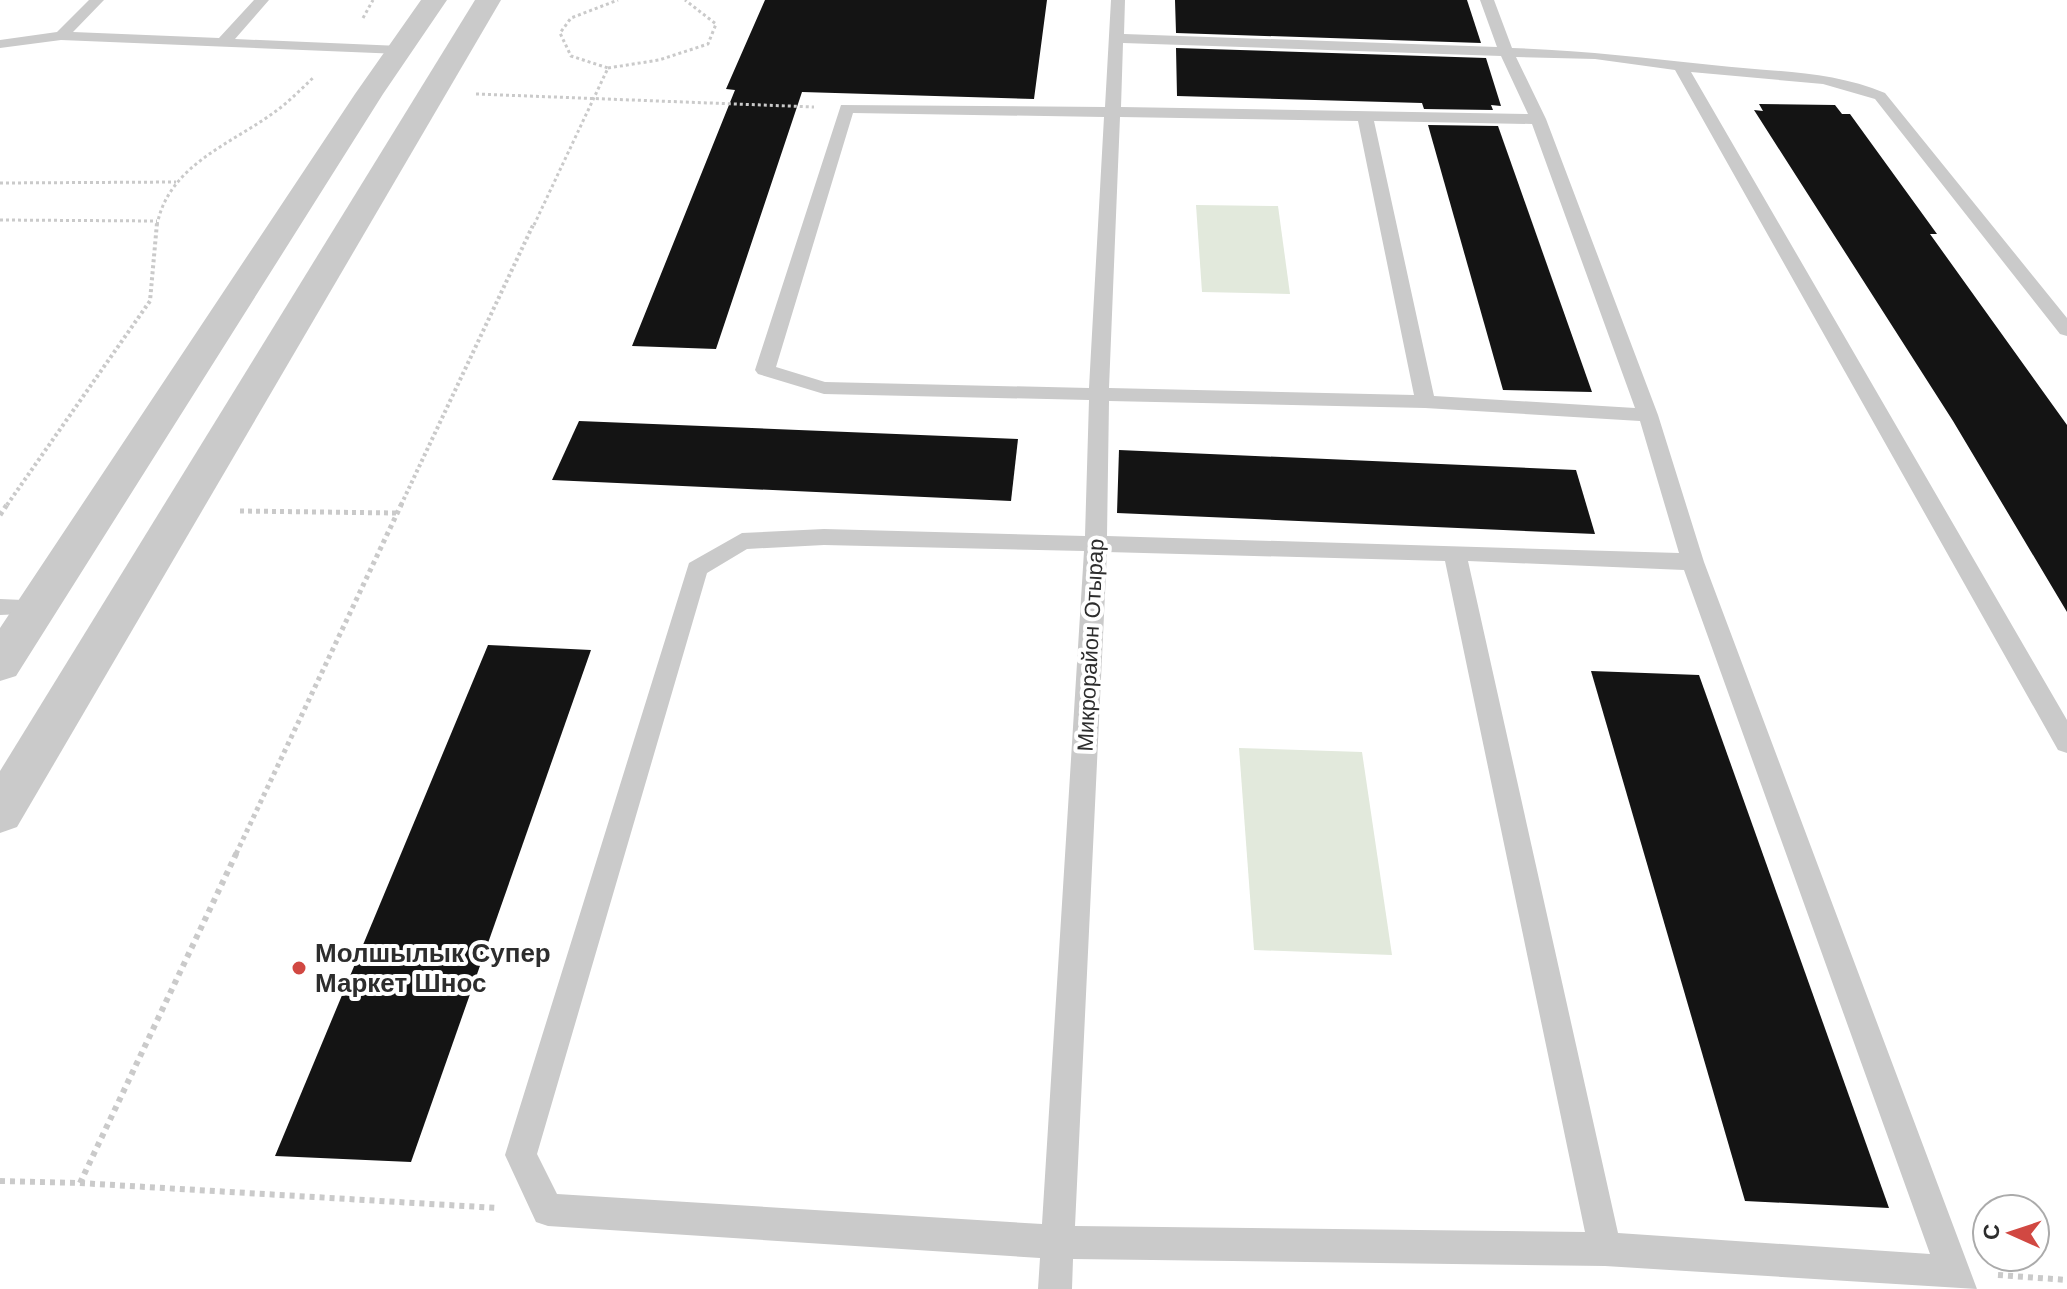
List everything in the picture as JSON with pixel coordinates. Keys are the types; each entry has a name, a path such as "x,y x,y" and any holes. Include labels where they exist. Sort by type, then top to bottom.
{"street":[{"path":"0,664 19,607 434,0"},
{"path":"0,813 488,0"}],"lane":[{"path":"61,36 97,0"},
{"path":"223,43 262,0"},
{"name":"Микрорайон Отырар","path":"1055,1289 1096,545 1099,394 1118,0"},
{"path":"1487,0 1506,52 1538,119 1648,415 1693,562 1957,1281 1605,1249 1057,1242 548,1210 521,1155 697,569 742,541 824,537 1693,562"},
{"path":"0,44 61,36 400,50"},
{"path":"1116,38 1595,55 1823,79 1858,87 1880,96 2067,330"},
{"path":"1680,65 2067,743"},
{"path":"1538,119 847,108 765,370 824,388 1425,402 1648,415"},
{"path":"1365,116 1425,402"},
{"path":"1455,553 1605,1249"}],"path":[{"path":"0,515 150,301 157,221 176,182 216,147 276,111 346,48 373,0"},
{"path":"618,0 571,18 560,33 571,56 608,68 659,60 708,44 716,24 685,0"},
{"path":"80,1183 590,100 608,68"},
{"path":"473,94 847,108"},
{"path":"0,183 176,182"},
{"path":"0,220 157,221"},
{"path":"240,511 397,513"},
{"path":"0,1181 548,1210"},
{"path":"1957,1281 2067,1280"}],"shaded area":[{"path":"1196,205 1278,206 1290,294 1202,292"},
{"path":"1239,748 1362,752 1392,955 1254,950"}],"building":[{"path":"765,0 1047,0 1034,99 802,92 716,349 632,346 735,90 726,89"},
{"path":"1175,0 1467,0 1481,43 1176,33"},
{"path":"1176,48 1486,58 1501,106 1491,105 1493,110 1424,109 1422,103 1177,96"},
{"path":"1759,104 1835,105 1842,114 1850,114 1937,234 1930,234 2067,425 2067,612 1953,421 1754,110 1763,111"},
{"path":"1428,125 1498,126 1592,392 1503,390"},
{"path":"579,421 1018,439 1011,501 552,480"},
{"path":"1119,450 1576,470 1595,534 1117,513"},
{"path":"488,645 591,650 411,1162 275,1156"},
{"path":"1591,671 1699,675 1889,1208 1745,1201"}],"place":[{"name":"Молшылык Супер Маркет Шнос","path":"299,968"}]}
